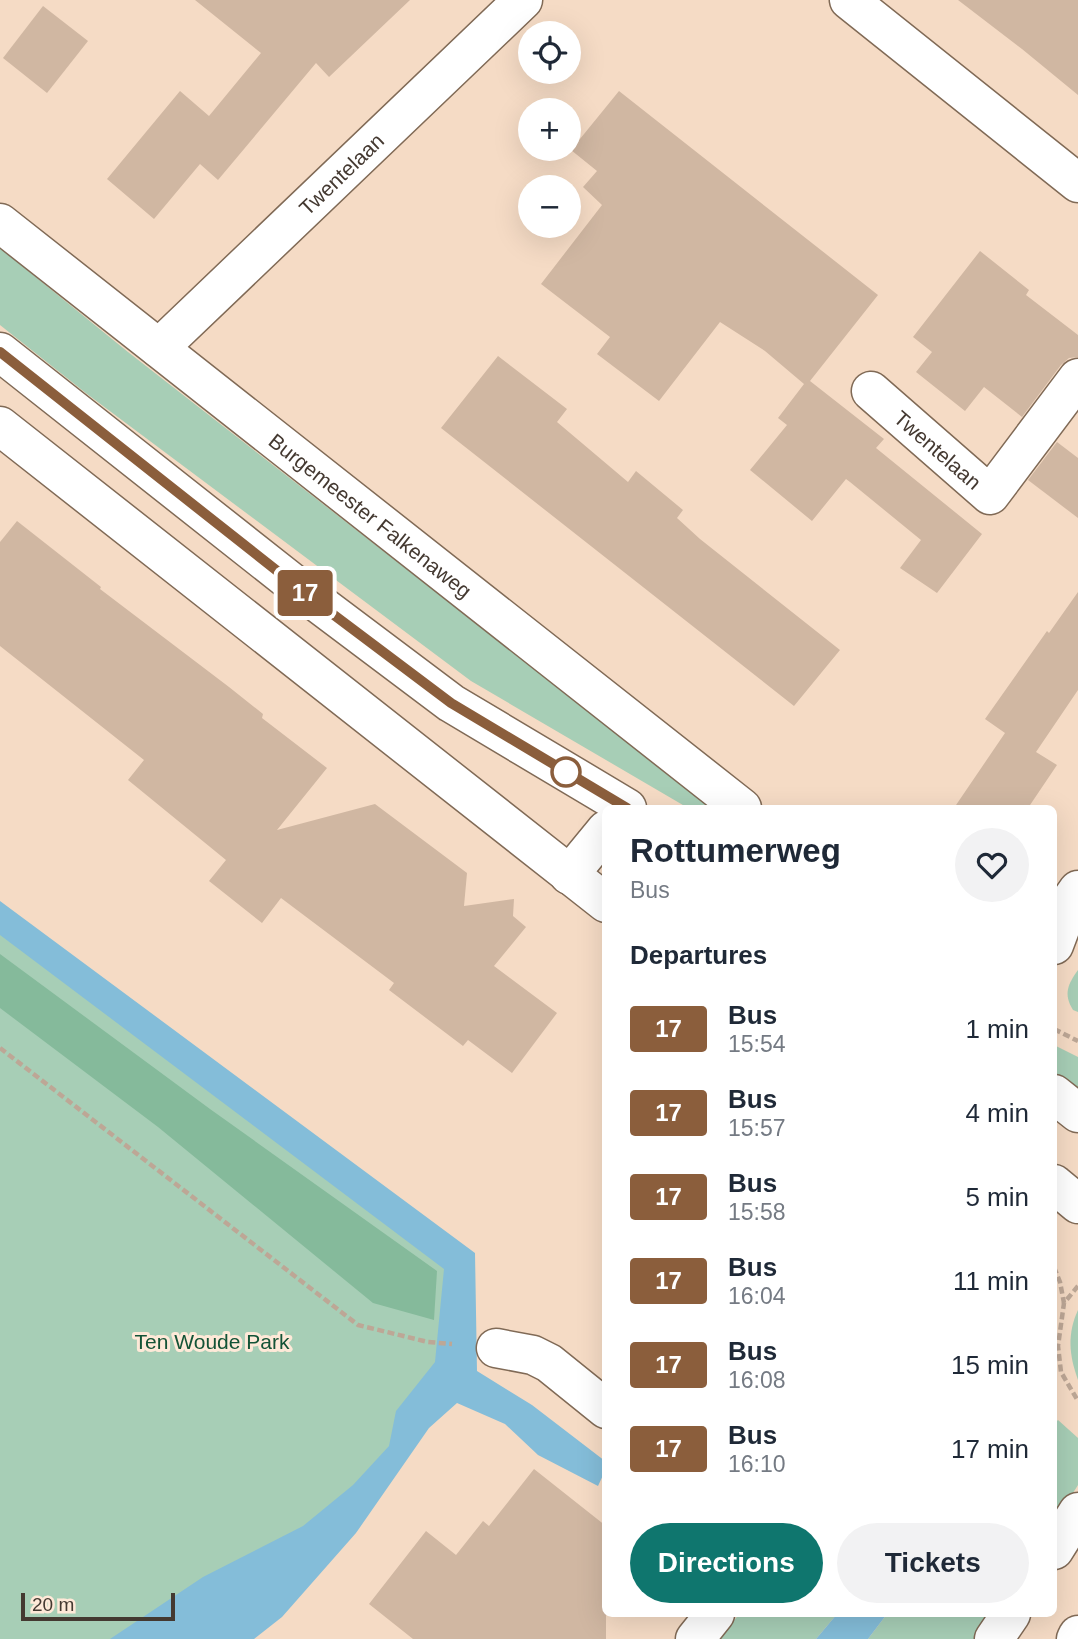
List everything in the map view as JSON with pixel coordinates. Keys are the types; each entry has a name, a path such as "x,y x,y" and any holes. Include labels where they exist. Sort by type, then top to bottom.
{"street":[{"name":"Twentelaan","path":"159,348 523,0"},
{"path":"849,0 1078,183"},
{"name":"Burgemeester Falkenaweg","path":"0,223 738,805"},
{"path":"0,352 314,600 451,703 606,805"},
{"name":"Twentelaan","path":"871,391 990,495 1078,378"},
{"path":"0,426 602,901"},
{"path":"569,875 602,836"},
{"path":"1057,937 1071,900 1078,890"},
{"path":"1057,1096 1078,1113"},
{"path":"1057,1186 1078,1204"},
{"path":"496,1348 533,1355 549,1363 602,1406"},
{"path":"1057,1545 1078,1512"},
{"path":"695,1639 713,1617"},
{"path":"994,1639 1009,1617"}],"path":[{"path":"1057,1030 1078,1041"},
{"path":"0,1048 358,1325 428,1342"},
{"path":"1057,1274 1064,1303 1057,1339"},
{"path":"1064,1303 1078,1286"},
{"path":"1057,1352 1061,1372 1078,1401"}],"green space":[{"path":"0,248 128,352 709,805 683,805 471,681 87,394 0,325"},
{"name":"Ten Woude Park","path":"0,917 454,1257 453,1369 356,1507 170,1639 0,1639"},
{"path":"0,954 210,1109 437,1271 434,1320 373,1303 158,1127 0,1008"},
{"path":"1078,970 1078,1012 1073,1010 1068,994 1069,985"},
{"path":"1057,1046 1078,1057 1078,1093 1057,1076"},
{"path":"1078,1310 1078,1380 1070,1345"},
{"path":"1057,1421 1078,1438 1078,1485 1057,1518"},
{"path":"737,1617 834,1617 816,1639 720,1639"},
{"path":"885,1617 991,1617 976,1639 868,1639"}],"water":[{"path":"0,901 475,1253 477,1371 532,1405 602,1459 602,1477 598,1486 538,1455 505,1424 457,1403 429,1428 356,1533 282,1617 254,1639 110,1639 203,1577 303,1526 353,1485 389,1446 396,1411 435,1362 444,1269 0,935"},
{"path":"834,1617 885,1617 868,1639 816,1639"}],"building":[{"path":"195,0 410,0 329,77 316,63 218,180 200,164 154,219 107,179 180,91 209,116 261,53"},
{"path":"958,0 1078,0 1078,95 1022,49"},
{"path":"43,6 88,41 47,93 3,58"},
{"path":"619,91 878,295 810,381 884,439 876,448 982,534 937,593 900,568 921,540 846,479 812,521 750,470 787,425 778,418 804,384 765,351 720,322 659,401 597,354 610,337 541,284 577,238 581,238 581,232 602,205 583,187 597,171 581,158 581,138"},
{"path":"980,251 1029,290 1026,295 1078,335 1078,357 1069,358 1061,365 1022,417 984,387 965,411 916,372 932,352 913,337"},
{"path":"498,356 567,409 557,422 628,482 636,471 683,510 677,518 700,539 840,650 794,706 441,428"},
{"path":"1057,442 1078,458 1078,518 1028,480"},
{"path":"17,521 101,587 100,589 263,714 262,718 327,768 277,830 375,804 467,873 464,906 514,899 513,916 526,927 494,966 557,1013 512,1073 468,1040 463,1046 389,990 394,983 281,898 262,923 209,881 226,860 128,780 144,760 0,646 0,542"},
{"path":"1078,592 1078,690 1036,752 1057,765 1030,805 956,805 1005,733 985,719 1047,631 1049,633"},
{"path":"534,1469 602,1523 602,1617 606,1617 606,1639 413,1639 369,1604 426,1531 456,1555 483,1521 489,1526"}],"bus line":[{"name":"17","path":"0,352 314,600 451,703 622,805"}]}
